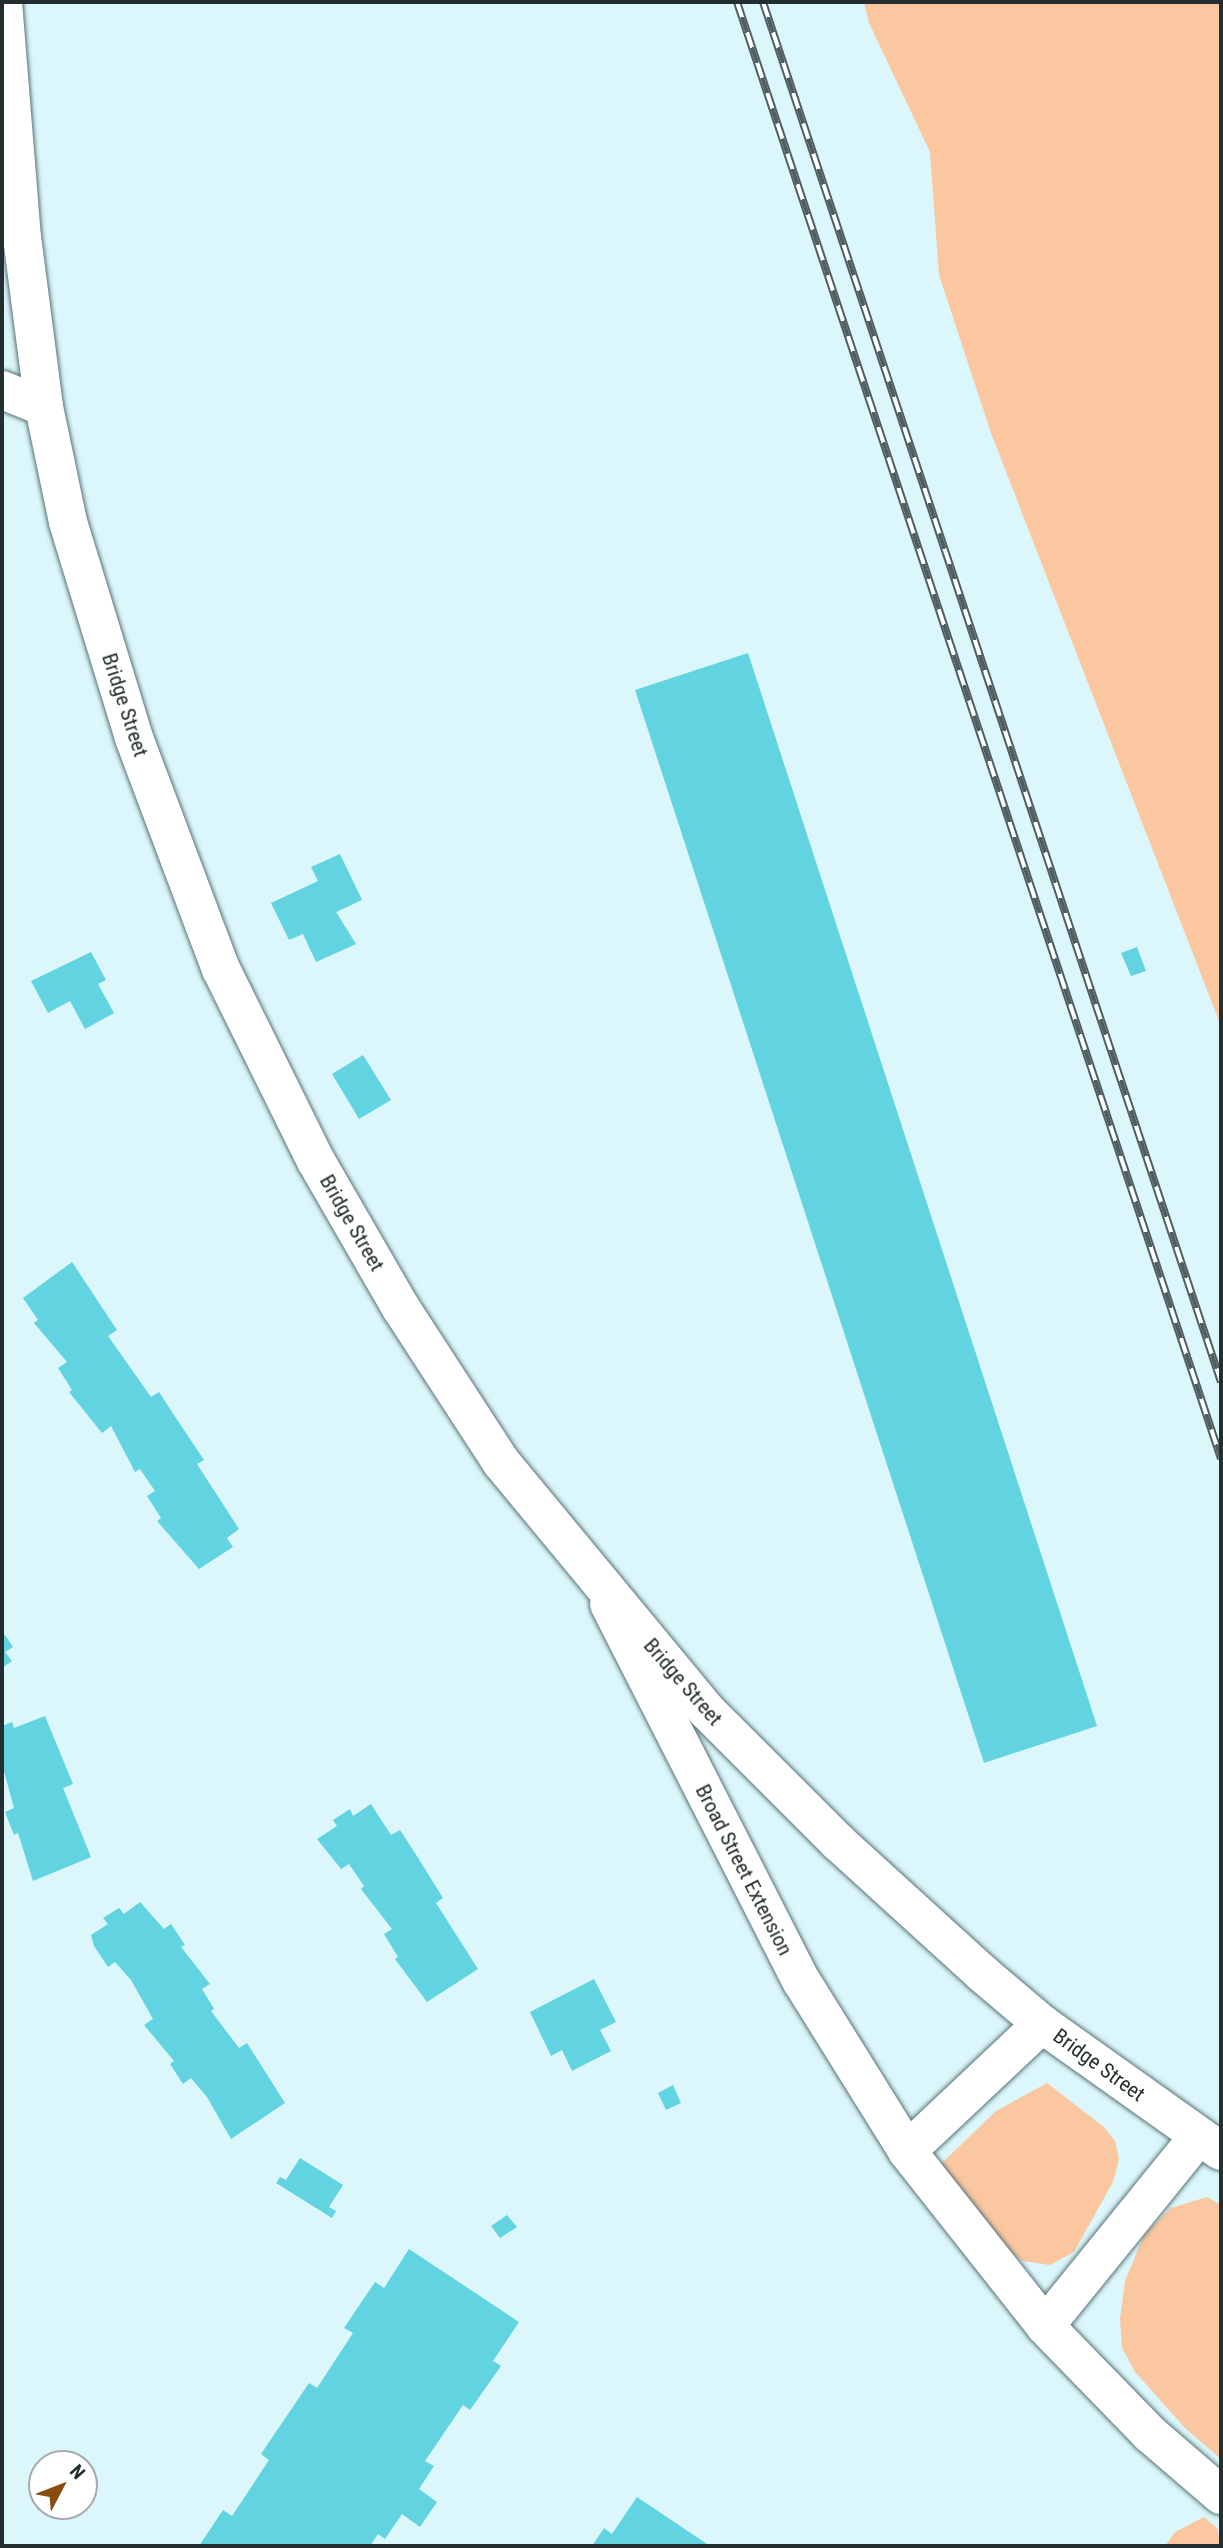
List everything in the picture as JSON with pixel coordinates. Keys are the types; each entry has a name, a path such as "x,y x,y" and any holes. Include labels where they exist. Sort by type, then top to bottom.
{"main road":[{"name":"Bridge Street","path":"3,2 22,237 44,407 68,522 134,738 221,969 306,1143 401,1308 501,1462 597,1580 752,1760 911,1912 1042,2024 1209,2144"},
{"path":"2,390 44,407"},
{"name":"Broad Street Extension","path":"597,1580 802,1982 907,2151 1045,2326 1150,2434 1221,2495"},
{"path":"907,2151 1042,2024"},
{"path":"1045,2326 1209,2144"}],"shaded area":[{"path":"864,2 1221,2 1221,1026 991,433 939,275 930,152 869,23"},
{"path":"1047,2083 1104,2127 1115,2141 1119,2159 1113,2182 1074,2252 1050,2265 1023,2261 1013,2254 942,2171 942,2163 996,2111"},
{"path":"1207,2197 1221,2205 1221,2459 1185,2428 1135,2372 1122,2348 1120,2319 1125,2281 1144,2235 1171,2208"},
{"path":"1204,2517 1217,2528 1221,2546 1165,2546 1175,2532"}],"building":[{"path":"748,653 1097,1726 984,1763 635,690"},
{"path":"340,854 362,900 336,912 356,944 316,962 303,934 289,940 271,903 318,881 311,867"},
{"path":"1137,947 1146,971 1131,976 1121,953"},
{"path":"91,952 106,980 98,984 114,1013 85,1029 70,1001 48,1013 31,981"},
{"path":"363,1055 391,1100 359,1119 332,1074"},
{"path":"72,1262 117,1330 108,1336 151,1397 159,1392 204,1460 197,1464 239,1529 227,1538 233,1547 199,1569 157,1521 161,1518 147,1496 155,1491 140,1469 135,1472 111,1426 102,1433 69,1392 72,1390 58,1368 67,1362 34,1323 38,1320 23,1298"},
{"path":"2,1631 13,1647 5,1652 12,1661 2,1668"},
{"path":"45,1716 73,1784 63,1788 91,1857 33,1881 18,1833 14,1835 5,1812 14,1808 2,1764 2,1726 12,1722 14,1728"},
{"path":"371,1804 391,1835 400,1830 415,1853 443,1898 436,1903 478,1969 427,2002 395,1959 398,1957 384,1934 392,1929 361,1889 364,1886 349,1864 341,1869 317,1839 337,1826 333,1820 350,1809 353,1816"},
{"path":"140,1902 164,1929 171,1924 185,1945 181,1947 210,1984 202,1989 214,2009 211,2011 239,2048 247,2043 285,2103 231,2139 207,2097 191,2078 183,2084 170,2064 174,2061 144,2025 153,2019 131,1980 115,1962 108,1967 94,1946 91,1935 108,1924 103,1918 119,1908 124,1914"},
{"path":"594,1979 616,2022 600,2030 611,2051 572,2071 562,2050 551,2056 530,2012"},
{"path":"673,2085 681,2103 666,2110 658,2093"},
{"path":"300,2158 343,2185 329,2207 336,2211 332,2218 276,2183 280,2177 286,2180"},
{"path":"507,2215 517,2227 500,2238 491,2226"},
{"path":"409,2249 519,2322 493,2361 501,2366 470,2410 463,2405 425,2461 434,2466 419,2489 437,2502 420,2527 402,2514 385,2539 378,2534 370,2546 199,2546 223,2510 232,2516 269,2460 261,2454 309,2383 317,2388 353,2333 344,2328 375,2282 384,2288"},
{"path":"637,2497 710,2546 592,2546 604,2528 612,2534"}],"railway":[{"path":"737,2 1221,1459"},
{"path":"763,2 1221,1382"}]}
